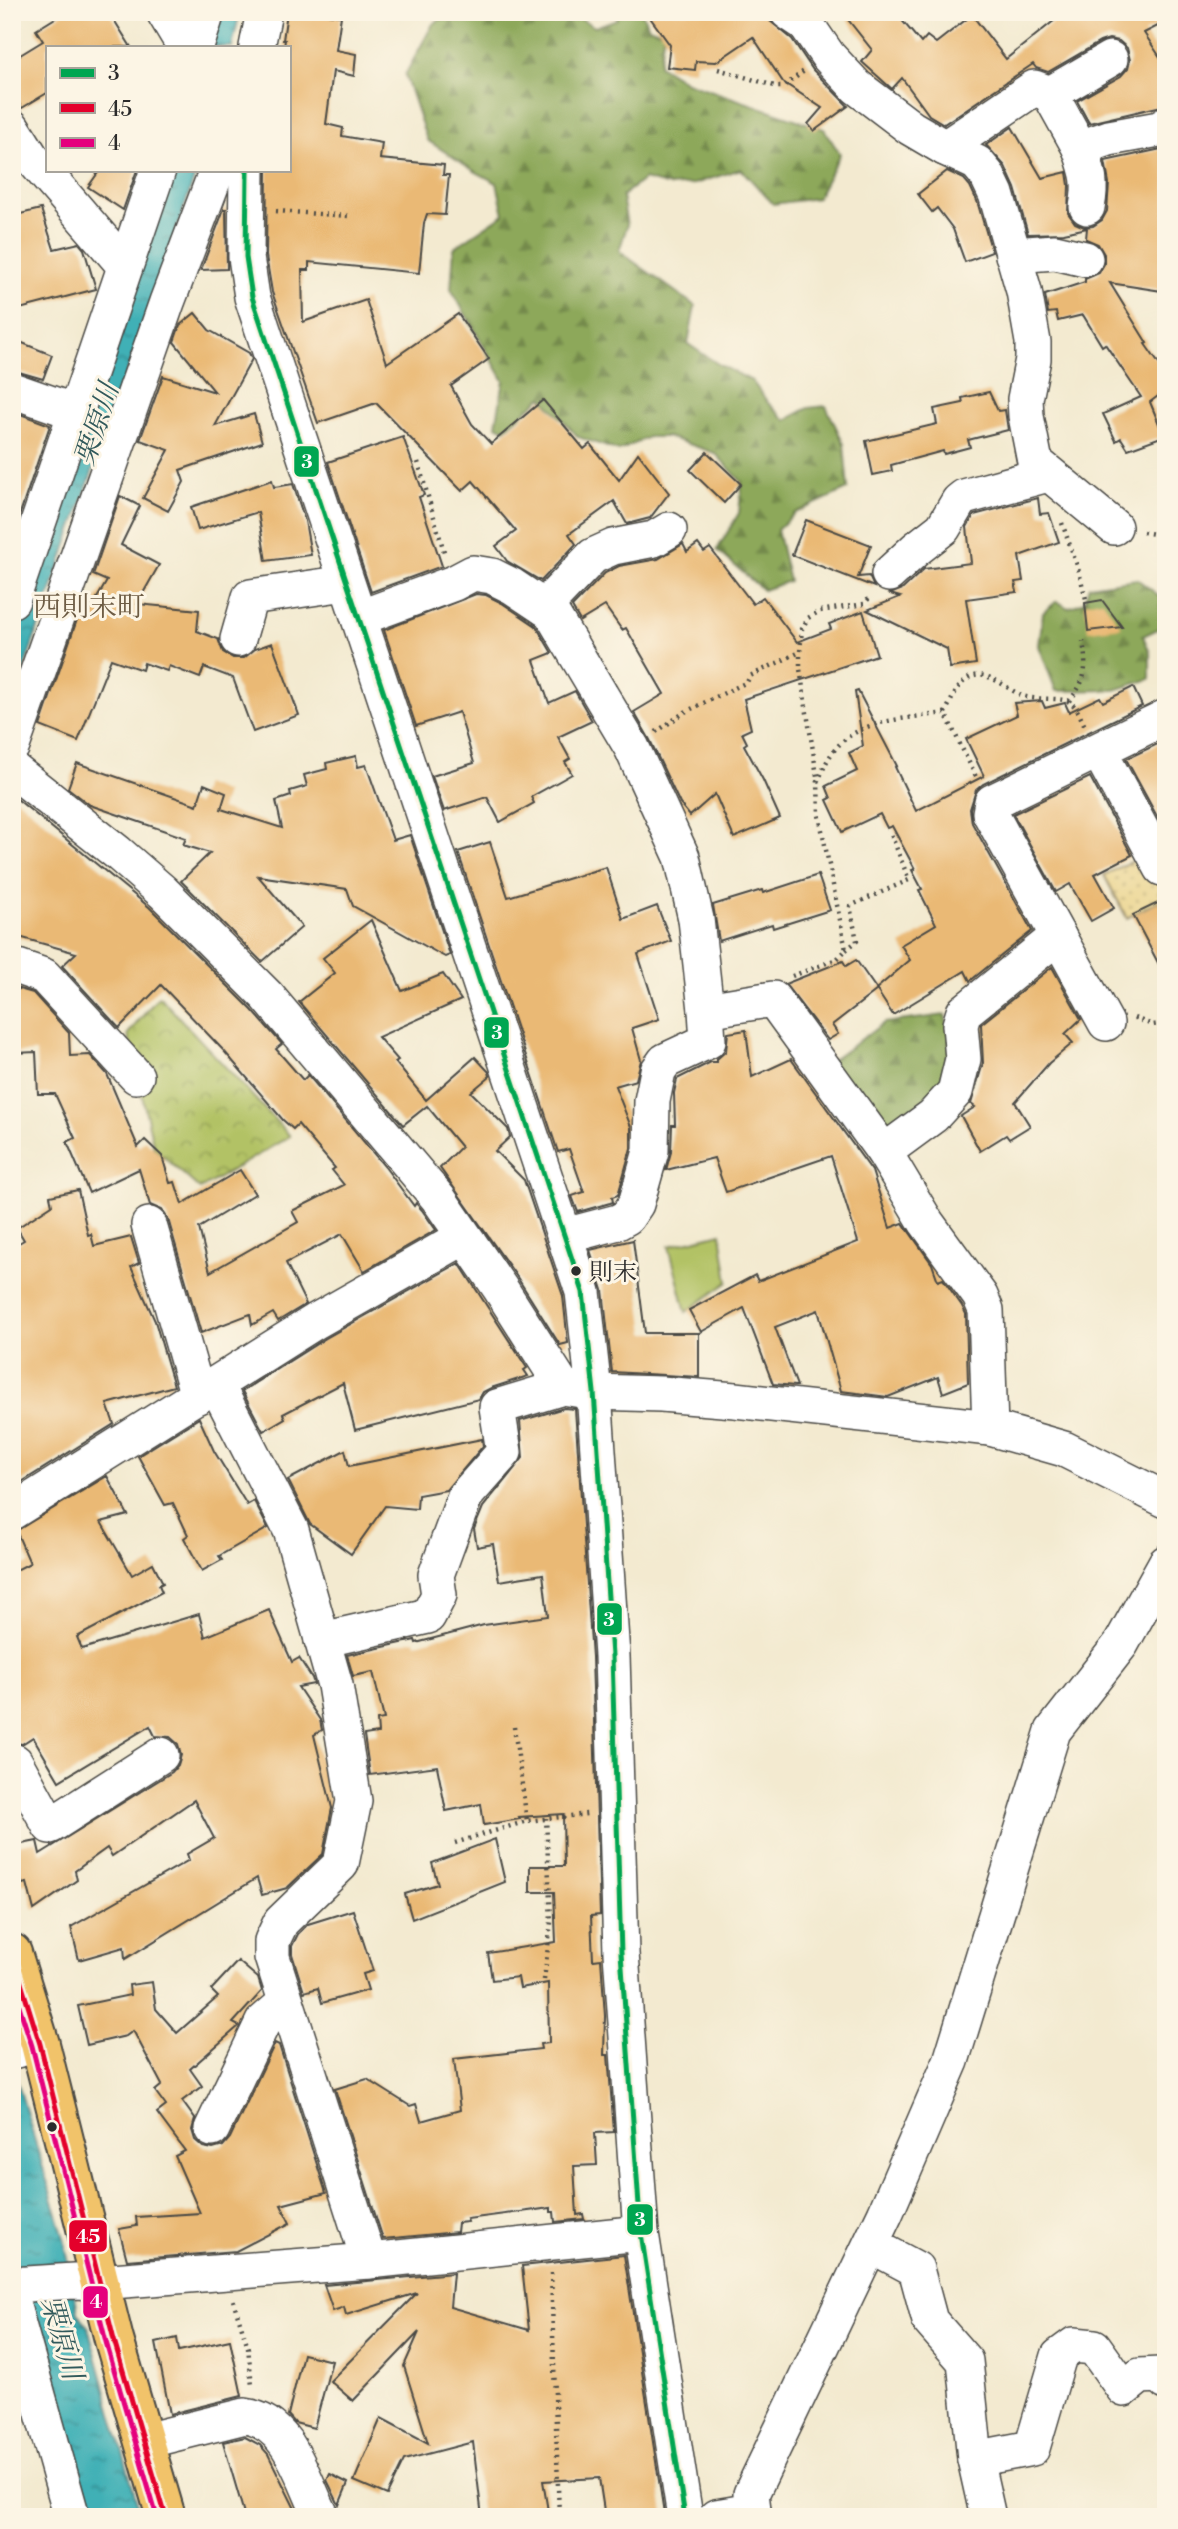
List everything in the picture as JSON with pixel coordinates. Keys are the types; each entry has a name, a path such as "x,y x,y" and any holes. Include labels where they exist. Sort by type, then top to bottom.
{"highway":[{"path":"12,1953 23,2048 87,2281 145,2441 166,2517"}],"street":[{"path":"164,12 185,46"},
{"path":"196,46 207,12"},
{"path":"257,46 264,12"},
{"path":"788,12 806,24 826,54 857,87 887,111 945,148 977,163 987,175 996,194 1024,291 1033,342 1033,359 1025,399 1035,462 1114,527"},
{"path":"1050,94 1110,59"},
{"path":"945,148 1034,88 1050,94 1080,148 1090,175 1087,207"},
{"path":"1080,148 1109,138 1159,129 1166,125"},
{"path":"12,127 32,157 125,266"},
{"path":"12,600 75,412 104,341 125,266 157,172"},
{"path":"12,746 145,354 216,172"},
{"path":"247,172 246,257 252,297 583,1293 579,1390 612,1656 621,1953 641,2233 685,2517"},
{"path":"1013,255 1055,252 1085,259"},
{"path":"104,341 145,354"},
{"path":"12,390 75,412"},
{"path":"889,574 943,528 964,497 1048,474"},
{"path":"544,607 593,556 614,547 654,539 668,530"},
{"path":"359,618 454,583 473,573 492,576 551,612 632,748 682,857 696,919 708,1041 665,1061 655,1080 651,1151 636,1204 627,1217 618,1222 565,1236"},
{"path":"238,639 250,597 346,583"},
{"path":"1106,1023 989,813 992,802 1166,717"},
{"path":"1099,751 1162,869"},
{"path":"12,769 163,892 267,996 438,1198 500,1288 579,1390"},
{"path":"884,1152 933,1116 955,1092 963,1059 960,1025 964,1012 1058,936"},
{"path":"12,965 44,976 136,1076"},
{"path":"706,1010 773,999 884,1152 926,1222 980,1296 986,1310 990,1428"},
{"path":"149,1226 207,1390 291,1530 335,1685 354,1801 341,1864 281,1922 272,1941 272,1957 369,2261"},
{"path":"12,1512 316,1321 464,1237"},
{"path":"322,1640 428,1616 439,1595 436,1575 465,1496 504,1452 497,1407 579,1390 735,1400 990,1428 1064,1449 1166,1500"},
{"path":"716,2517 753,2514 751,2494 871,2245 951,2061 1053,1731 1121,1644 1166,1563"},
{"path":"12,1762 15,1762 50,1826 161,1755"},
{"path":"212,2129 264,2022 286,2002"},
{"path":"72,2517 16,2291 87,2281 369,2261 641,2233"},
{"path":"871,2245 916,2269 930,2321 965,2361 975,2459 988,2517"},
{"path":"975,2459 1032,2448 1059,2357 1074,2344 1094,2347 1124,2389 1140,2376 1160,2375 1166,2382"},
{"path":"145,2441 244,2416 254,2417 268,2424 287,2443 323,2517"}],"path":[{"path":"718,69 773,87 783,87 826,54"},
{"path":"247,209 349,216"},
{"path":"418,462 454,583"},
{"path":"1061,522 1086,599"},
{"path":"846,950 819,815 818,782 800,669 802,629 808,618 820,611 864,604 889,574"},
{"path":"1069,701 1083,681 1086,659 1083,641"},
{"path":"632,748 685,712 800,652"},
{"path":"945,713 962,683 970,677 989,677 1024,696 1069,701 1077,710 1099,751"},
{"path":"818,782 831,754 842,741 858,731 879,724 945,713"},
{"path":"945,713 986,800 992,802"},
{"path":"773,999 779,981 836,959 857,941 850,906 909,880 891,834"},
{"path":"514,1727 527,1821"},
{"path":"455,1843 527,1821 617,1812"},
{"path":"544,1980 551,1922 546,1818"},
{"path":"550,2242 559,2517"},
{"path":"225,2272 248,2347 254,2417"}],"green space":[{"path":"454,12 569,12 595,27 617,19 618,12 641,12 649,27 664,33 659,65 686,82 824,129 840,154 817,198 773,204 741,169 694,184 670,186 644,179 622,196 627,226 619,251 695,306 688,344 718,364 752,381 769,404 786,420 808,408 826,406 844,444 848,489 795,513 777,530 789,581 763,590 717,550 739,513 742,482 715,453 668,437 648,437 619,451 578,437 542,397 505,429 496,425 504,381 451,289 454,248 504,214 497,183 427,140 405,75 433,24"},
{"path":"1137,579 1166,601 1166,625 1143,636 1150,653 1150,679 1115,690 1056,691 1039,646 1043,613 1057,601 1068,608 1084,602 1089,586"},
{"path":"159,996 290,1136 200,1189 154,1148 128,1034"},
{"path":"945,1015 954,1050 947,1081 885,1138 827,1064 884,1023"},
{"path":"721,1233 728,1282 686,1312 669,1246"}],"sand":[{"path":"1148,853 1166,886 1166,897 1127,918 1104,875"}],"water":[{"path":"219,12 240,12 232,46 210,46"},
{"name":"栗原川","path":"171,172 196,172 12,703 12,639"},
{"name":"栗原川","path":"12,2064 64,2238 78,2312 88,2327 141,2517 85,2517 31,2314 12,2263"}],"building":[{"path":"65,12 109,12 130,46 46,46 46,94 22,108 12,93 12,60 43,41 36,30"},
{"path":"287,12 341,16 336,50 356,54 354,76 333,71 326,124 343,128 342,136 382,143 380,159 444,165 443,175 449,175 445,215 427,214 424,223 419,273 309,262 309,270 302,270 303,322 366,300 387,363 458,314 489,359 451,386 472,424 491,444 543,400 584,449 590,444 619,480 638,453 669,493 650,518 627,524 614,501 569,534 576,544 541,581 507,561 496,546 516,531 473,481 462,491 376,403 318,423 272,292 266,256 267,172 290,172 290,46 284,46"},
{"path":"646,12 768,12 770,21 792,39 813,70 848,106 814,131 808,124 822,108 783,82 753,37 716,62 696,61 695,70 667,67 670,45"},
{"path":"842,12 895,12 921,43 927,36 936,43 972,15 1006,59 1065,12 1166,12 1166,22 1144,33 1166,66 1166,105 1089,123 1077,101 1121,76 1128,68 1130,60 1127,48 1119,41 1109,39 1048,72 1036,68 1033,64 944,124 929,115 902,78 892,89 862,62 872,50"},
{"path":"1012,127 1042,178 1067,172 1068,213 1075,223 1084,227 1093,226 1102,220 1107,211 1109,183 1105,161 1166,148 1166,264 1162,291 1110,283 1147,343 1145,344 1166,374 1166,390 1150,402 1164,436 1128,449 1121,438 1116,441 1103,414 1141,397 1105,344 1102,346 1083,315 1058,321 1056,312 1048,313 1045,295 1085,282 1085,279 1099,273 1104,264 1104,254 1098,244 1086,239 1087,228 1064,233 1028,234 1015,188 1005,166 986,145"},
{"path":"947,171 964,179 970,186 992,252 965,262 953,229 937,208 932,212 918,194"},
{"path":"99,172 136,172 123,210 88,187"},
{"path":"41,209 54,249 79,243 84,249 96,289 12,311 12,216"},
{"path":"224,209 227,269 201,270"},
{"path":"195,313 209,330 249,353 252,359 215,426 254,414 262,442 180,470 184,482 168,511 143,498 169,450 140,440 163,376 215,392 174,342 180,325"},
{"path":"20,342 52,355 43,379 12,370 12,362"},
{"path":"989,392 998,411 1005,410 1008,430 968,440 970,447 891,465 892,471 873,475 866,441 937,424 934,409 963,403 962,398"},
{"path":"12,411 50,425 12,537"},
{"path":"403,437 424,495 419,497 442,566 371,592 328,462"},
{"path":"707,452 741,484 724,503 690,470"},
{"path":"272,480 274,487 293,484 305,521 311,555 266,561 258,512 198,530 191,507"},
{"path":"120,496 140,506 121,545 159,565 137,604 199,610 197,631 218,639 223,652 233,658 244,658 255,649 272,643 299,715 253,732 233,678 204,667 200,678 169,666 167,671 144,663 142,670 111,659 78,741 40,726 79,614 86,617 107,581 93,575"},
{"path":"1038,498 1040,514 1049,513 1059,542 1019,556 1023,581 1015,582 1017,592 966,599 976,664 950,668 947,649 867,610 900,597 890,594 903,589 924,569 971,563 967,527 974,515"},
{"path":"806,520 871,545 858,577 869,576 874,587 792,555"},
{"path":"683,544 687,552 698,544 704,552 710,548 753,604 763,597 797,642 831,629 829,624 863,611 877,655 744,699 751,729 742,733 747,743 744,745 780,818 734,838 715,794 690,816 680,804 634,712 664,694 626,628 622,630 605,606 580,621 572,607 605,573 619,566 658,559"},
{"path":"476,594 486,595 502,603 536,626 552,653 534,660 549,703 575,691 592,721 558,737 570,759 565,762 572,774 531,797 534,803 500,822 487,797 444,811 432,776 474,763 459,712 416,726 384,630"},
{"path":"1102,600 1122,627 1088,631 1085,603"},
{"path":"1133,687 1142,706 983,784 976,790 970,809 972,823 1032,931 970,981 965,971 893,1015 876,989 910,960 901,945 936,924 919,890 922,889 912,870 915,869 892,826 887,828 880,814 842,832 827,800 831,798 826,786 857,771 849,753 863,746 855,692 858,691 897,766 895,767 916,811 984,776 966,739 1017,715 1014,703 1042,701 1045,708 1065,703 1069,712 1100,697 1103,702"},
{"path":"1166,740 1166,833 1126,759"},
{"path":"356,756 358,767 366,765 393,840 410,835 450,955 445,957 353,906 347,889 258,876 302,927 262,962 181,881 210,853 183,845 186,838 90,805 68,788 77,763 197,805 204,784 226,793 221,809 282,828 276,801 291,796 290,791 307,786 304,775 327,769 326,763"},
{"path":"1090,777 1132,855 1095,874 1114,908 1091,921 1070,884 1056,892 1013,814"},
{"path":"12,795 149,907 252,1010 282,1044 276,1049 303,1080 308,1075 436,1230 364,1271 342,1234 286,1263 306,1304 278,1321 273,1313 252,1325 250,1314 201,1333 168,1219 162,1210 150,1205 139,1169 89,1193 67,1142 75,1138 55,1094 38,1094 36,1052 15,1053 12,987 33,993 69,1033 70,1056 90,1055 107,1074 138,1147 145,1140 162,1156 170,1183 175,1182 182,1204 240,1170 255,1194 199,1228 210,1272 298,1222 292,1211 344,1185 332,1170 335,1168 298,1124 293,1129 283,1120 224,1051 161,985 119,1028 62,966 76,953 12,935"},
{"path":"490,842 508,897 606,867 623,919 657,906 671,941 638,954 659,1019 632,1028 641,1060 636,1080 615,1086 631,1127 631,1148 618,1195 612,1197 613,1202 578,1212 572,1196 584,1192 569,1149 558,1152 458,852"},
{"path":"818,875 830,910 773,928 772,924 719,941 713,905 762,890 763,893"},
{"path":"1166,899 1166,978 1133,915"},
{"path":"371,920 402,991 443,974 461,1000 378,1037 426,1100 475,1057 489,1072 490,1076 471,1092 508,1129 510,1137 495,1151 524,1180 563,1296 568,1343 560,1345 517,1277 440,1168 461,1147 427,1106 403,1125 299,1002 335,973 323,958"},
{"path":"856,960 877,990 832,1025 838,1034 828,1040 785,984 843,961 846,966"},
{"path":"1052,967 1081,1019 1065,1034 1073,1043 1049,1063 1015,1102 1030,1126 1009,1139 1006,1135 980,1151 961,1116 975,1107 971,1104 983,1063 981,1024"},
{"path":"746,1030 752,1077 791,1059 872,1171 890,1228 903,1223 932,1264 938,1281 943,1279 962,1306 966,1314 968,1383 943,1393 938,1377 888,1397 841,1391 818,1310 775,1327 797,1386 773,1384 744,1308 701,1332 689,1310 755,1275 758,1281 858,1242 831,1156 726,1192 714,1158 666,1170 671,1152 672,1125 675,1125 674,1093 677,1079 711,1062 717,1062 726,1051 728,1033"},
{"path":"78,1190 88,1235 91,1234 94,1246 131,1237 139,1263 131,1267 155,1321 174,1386 107,1404 114,1424 12,1488 12,1247 24,1240 17,1228 52,1205 50,1196"},
{"path":"633,1240 645,1333 699,1333 699,1377 612,1372 603,1290 590,1250"},
{"path":"459,1263 527,1368 524,1370 528,1376 491,1388 483,1392 479,1399 355,1430 343,1383 283,1414 285,1418 263,1431 242,1391 326,1338"},
{"path":"564,1408 575,1409 592,1657 600,1915 591,1916 593,1960 601,1959 605,2016 604,2055 608,2055 614,2132 595,2133 597,2165 574,2166 577,2215 583,2214 584,2219 555,2222 551,2208 467,2219 468,2222 458,2223 457,2232 383,2239 335,2089 367,2079 410,2106 416,2104 421,2121 460,2110 454,2059 541,2049 540,2044 549,2043 548,1983 520,1988 518,1977 492,1980 488,1953 556,1942 554,1892 530,1892 530,1866 564,1866 563,1814 519,1817 520,1819 484,1825 481,1804 446,1811 437,1766 370,1775 364,1735 378,1733 377,1720 384,1719 373,1672 353,1676 347,1655 415,1640 416,1643 484,1625 548,1616 543,1574 499,1581 493,1544 477,1547 474,1529 483,1507 523,1458 520,1421"},
{"path":"199,1418 214,1451 247,1505 254,1501 268,1528 219,1556 222,1560 202,1571 184,1538 188,1535 173,1503 165,1505 138,1456"},
{"path":"482,1439 483,1446 446,1490 418,1495 417,1509 385,1506 351,1554 310,1524 288,1480 345,1450 349,1466"},
{"path":"107,1476 128,1515 101,1522 132,1575 153,1563 163,1583 159,1585 162,1592 77,1637 82,1649 199,1614 205,1637 269,1610 292,1662 299,1658 314,1684 298,1687 320,1720 322,1730 314,1735 332,1808 323,1854 287,1888 262,1895 257,1878 125,1959 124,1947 79,1960 71,1927 189,1860 187,1854 214,1838 194,1800 112,1856 107,1848 75,1871 77,1880 34,1910 27,1883 22,1884 12,1846 37,1841 40,1854 172,1772 181,1755 178,1744 170,1737 155,1736 150,1726 59,1781 33,1737 22,1744 12,1742 12,1572 30,1563 16,1531"},
{"path":"495,1839 505,1882 412,1919 405,1894 438,1884 432,1863"},
{"path":"353,1910 373,1971 363,1974 368,1990 322,2003 318,1988 304,1992 292,1946 298,1934 308,1924"},
{"path":"238,1961 258,1978 262,1991 233,2023 239,2026 190,2069 202,2086 182,2101 195,2119 192,2130 195,2140 203,2147 213,2149 223,2146 230,2138 275,2043 279,2045 326,2193 281,2205 290,2223 236,2251 127,2260 119,2229 137,2226 136,2217 200,2213 175,2156 185,2151 157,2113 166,2106 155,2091 162,2085 135,2034 133,2031 126,2036 87,2045 78,2006 130,1995 129,1985 152,1982 156,2009 177,2033 218,1997 211,1990"},
{"path":"624,2255 664,2513 652,2514 652,2517 605,2517 599,2478 543,2481 549,2517 482,2517 473,2442 404,2460 387,2495 354,2481 381,2418 428,2443 404,2366 419,2332 353,2401 330,2381 417,2293 346,2315 344,2307 333,2311 324,2285 453,2273 450,2307 529,2330 522,2266"},
{"path":"177,2338 179,2351 230,2340 242,2396 170,2414 156,2343"},
{"path":"303,2354 332,2361 314,2428 295,2423 288,2415"},
{"path":"245,2437 260,2445 268,2454 299,2517 245,2517 223,2442"},
{"path":"330,2474 348,2483 339,2505 327,2480"}],"transit line":[{"name":"3","path":"247,172 246,257 252,297 583,1292 594,1392 612,1656 621,1953 641,2233 685,2517"},
{"name":"45","path":"12,1954 40,2044 114,2340 166,2517"},
{"name":"4","path":"12,1984 32,2046 106,2342 157,2517"}],"place":[{"name":"則末","path":"576,1271"}],"district":[{"name":"西則末町","path":"89,606"}]}
